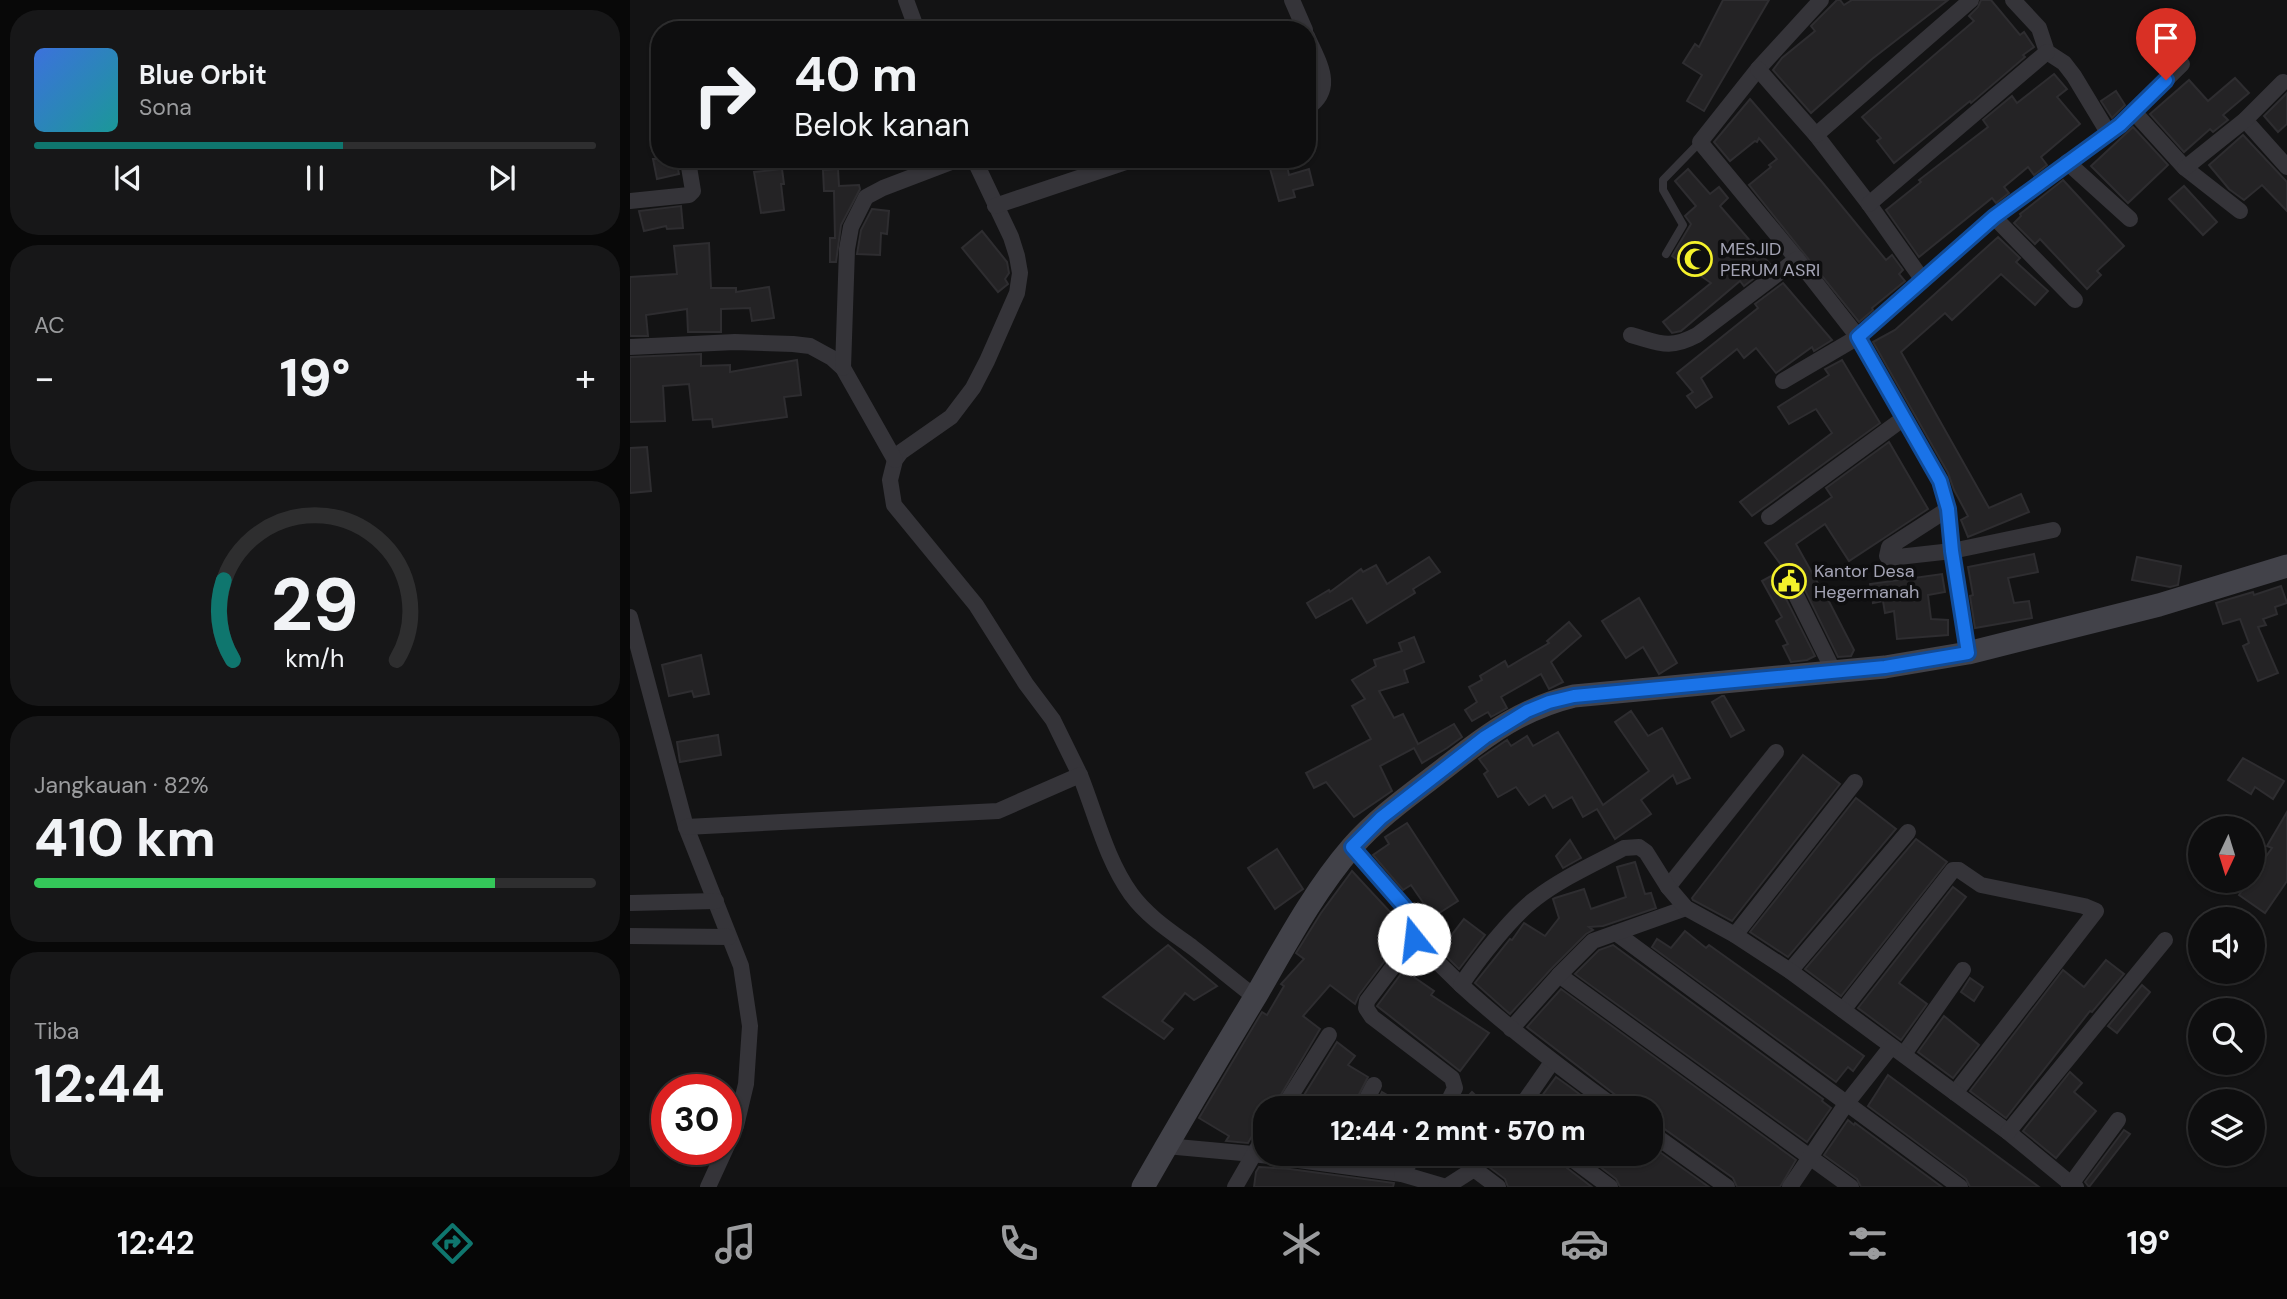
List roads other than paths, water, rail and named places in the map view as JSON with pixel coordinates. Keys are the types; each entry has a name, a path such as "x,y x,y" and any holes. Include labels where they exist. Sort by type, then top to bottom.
{"street":[{"path":"906,0 914,21"},
{"path":"1293,0 1301,21"},
{"path":"1821,0 1758,69 1700,142 1858,337 1940,481 1948,509 1968,653"},
{"path":"1816,135 1971,0"},
{"path":"2013,0 2039,28 2047,52 2064,63 2074,76 2109,134"},
{"path":"1869,204 2047,52"},
{"path":"1316,58 1324,86 1316,100"},
{"path":"1783,381 1858,337 1994,217 2109,134 2182,64"},
{"path":"1758,69 1816,135 1922,279"},
{"path":"2185,168 2245,120 2283,82"},
{"path":"2134,112 2185,168 2241,211"},
{"path":"2245,120 2287,167"},
{"path":"2067,162 2130,219"},
{"path":"630,201 689,195 694,186 689,168"},
{"path":"843,368 847,249 851,227 866,197 935,168"},
{"path":"978,168 1011,237 1017,256 1020,273 1017,293 973,388 951,417 901,452 895,460 890,480 894,505 976,605 1026,684 1053,720 1080,775 1116,869 1132,895 1165,928 1255,998"},
{"path":"995,206 1108,168"},
{"path":"1994,217 2075,300"},
{"path":"1631,335 1666,344 1680,344 1698,335 1797,259"},
{"path":"630,346 735,342 810,346 832,358 843,368 895,460"},
{"path":"1769,517 1904,418"},
{"path":"1948,509 1889,547 1887,556 1889,558 1952,551 2053,530"},
{"path":"1143,1187 1227,1040 1305,913 1352,847 1381,818 1485,737 1527,711 1574,696 1885,667 1968,653 2147,608 2287,566"},
{"path":"1790,580 1834,672"},
{"path":"630,617 686,827 741,966 750,1026 746,1084 736,1126 708,1187"},
{"path":"1668,887 1776,752"},
{"path":"686,827 998,811 1080,775"},
{"path":"1734,935 1855,782"},
{"path":"1790,971 1908,832"},
{"path":"1352,847 1414,918 1416,924 1414,939 1367,1001 1366,1008 1373,1017 1452,1078 1455,1088 1451,1096"},
{"path":"1461,985 1534,899 1624,848 1639,847 1646,852 1668,887 1686,908 1790,971 2008,1132 2072,1186 2119,1120"},
{"path":"1843,1010 1953,870 1959,870 1981,885 2059,900 2096,911 1955,1093"},
{"path":"630,903 716,901"},
{"path":"1511,1029 1559,975 1594,942 1686,908"},
{"path":"1616,933 1960,1187"},
{"path":"630,936 729,937"},
{"path":"1414,939 1511,1029 1599,1096"},
{"path":"2008,1132 2165,940"},
{"path":"1790,1187 1846,1104 1898,1050 1963,970"},
{"path":"1559,975 1851,1187"},
{"path":"1290,1096 1328,1035"},
{"path":"1528,1096 1552,1062"},
{"path":"1368,1096 1374,1085"},
{"path":"1663,1141 1727,1187"},
{"path":"1166,1146 1253,1154 1235,1187"},
{"path":"1366,1166 1446,1187 1476,1166"},
{"path":"1402,1174 1407,1166"},
{"path":"1582,1166 1610,1187"},
{"path":"1474,1169 1498,1187"}],"lane":[{"path":"1666,254 1683,225 1663,190 1663,180 1700,142"}],"place":[{"name":"MESJID PERUM ASRI","path":"1695,259"},
{"name":"Kantor Desa Hegermanah","path":"1789,581"}]}
